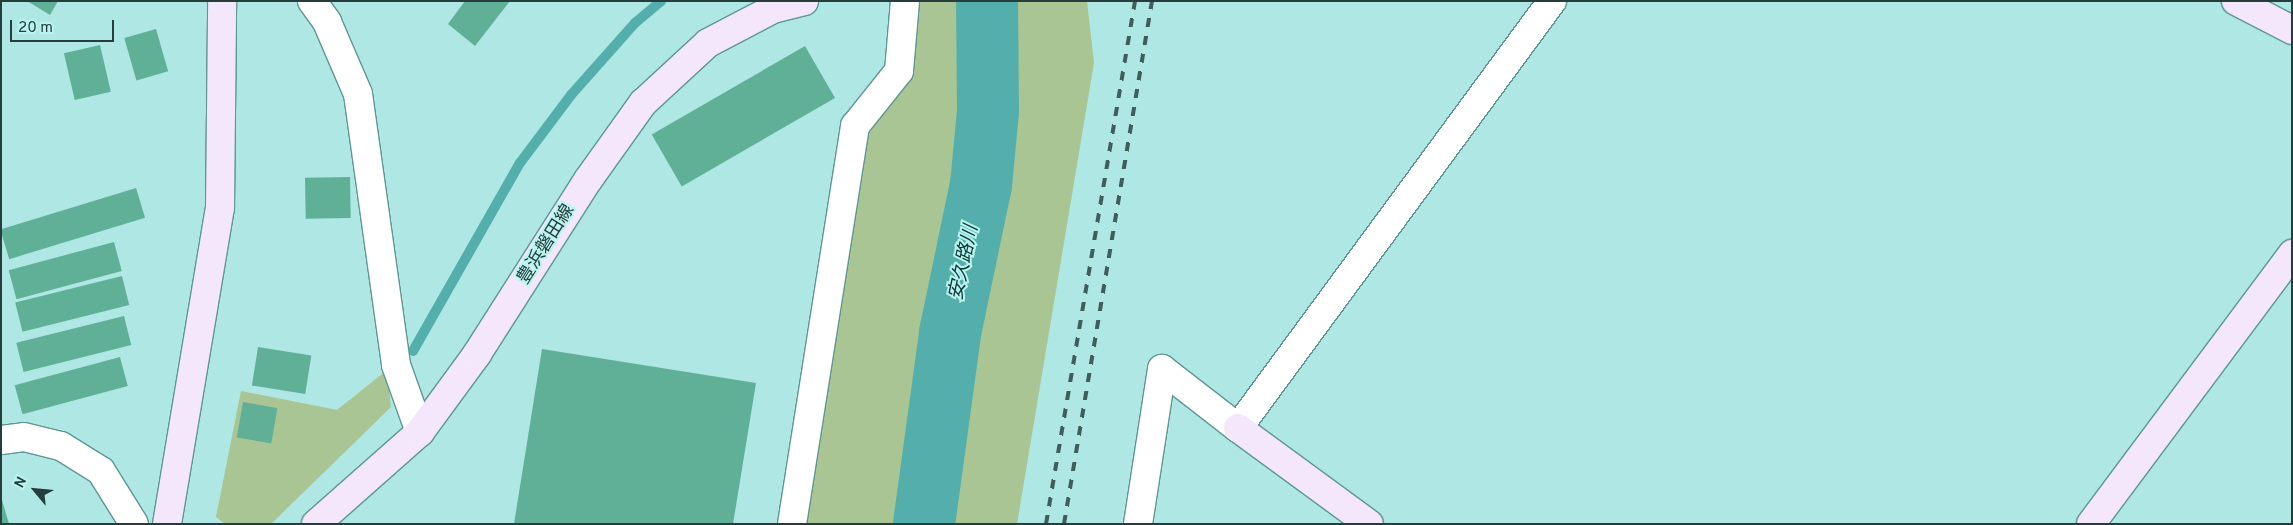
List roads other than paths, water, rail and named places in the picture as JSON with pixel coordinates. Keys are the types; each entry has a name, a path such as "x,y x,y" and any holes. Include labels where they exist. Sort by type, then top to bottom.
{"street":[{"path":"167,524 220,208 222,1"},
{"path":"312,1 327,22 358,94 396,364 420,432"},
{"name":"豊浜磐田線","path":"316,524 420,432 477,354 588,180 643,103 708,43 773,8 804,1"},
{"path":"792,524 855,126 899,71 905,1"},
{"path":"1238,428 1552,1"},
{"path":"2237,1 2292,30"},
{"path":"2091,524 2292,254"},
{"path":"1138,524 1162,369 1368,524"},
{"path":"1,440 24,437 61,446 101,472 134,524"}],"waterway":[{"path":"413,351 520,163 571,95 635,23 661,1"},
{"name":"安久路川","path":"924,524 950,333 981,185 988,111 987,1"}],"railway":[{"path":"1046,524 1135,1"},
{"path":"1064,524 1152,1"}]}
